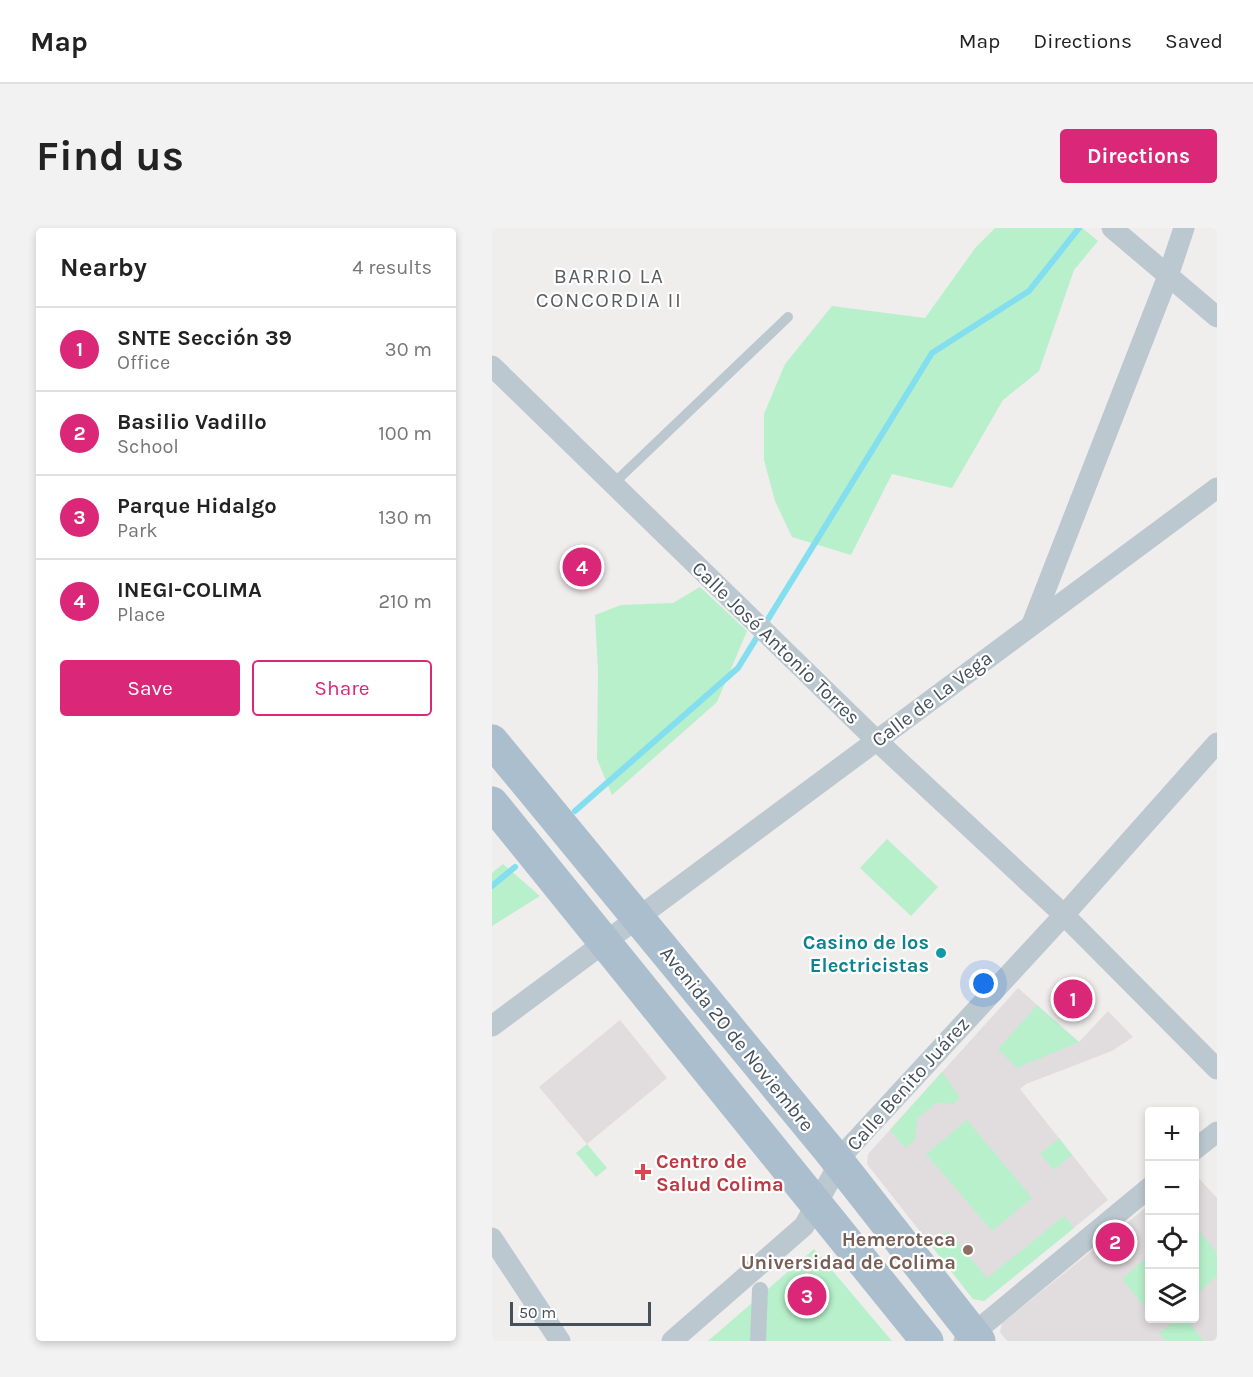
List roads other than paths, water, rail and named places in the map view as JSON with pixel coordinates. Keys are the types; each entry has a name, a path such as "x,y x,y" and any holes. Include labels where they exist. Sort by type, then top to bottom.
{"main road":[{"name":"Avenida 20 de Noviembre","path":"492,741 838,1164 972,1338"},
{"path":"492,803 927,1341"}],"street":[{"path":"1112,228 1217,317"},
{"path":"1032,624 1168,276 1184,228"},
{"name":"Calle José Antonio Torres","path":"492,366 876,740 1064,915 1217,1069"},
{"name":"Calle de La Vega","path":"492,1026 1217,488"},
{"name":"Calle Benito Juárez","path":"672,1341 804,1226 846,1150 1064,915 1217,743"},
{"path":"1199,1146 1217,1132"},
{"path":"972,1338 1145,1190"},
{"path":"493,1242 560,1341"},
{"path":"758,1341 760,1290"}],"lane":[{"path":"612,485 788,317"}],"waterway":[{"path":"575,811 738,668 932,353 1029,291 1079,228"},
{"path":"492,886 515,867"}],"place":[{"name":"INEGI-COLIMA","path":"582,567"},
{"name":"Casino de los Electricistas","path":"941,953"},
{"name":"SNTE Sección 39","path":"1073,999"},
{"name":"Centro de Salud Colima","path":"643,1172"},
{"name":"Basilio Vadillo","path":"1115,1242"},
{"name":"Hemeroteca Universidad de Colima","path":"968,1250"},
{"name":"Parque Hidalgo","path":"807,1296"}],"district":[{"name":"BARRIO LA CONCORDIA II","path":"609,288"}]}
